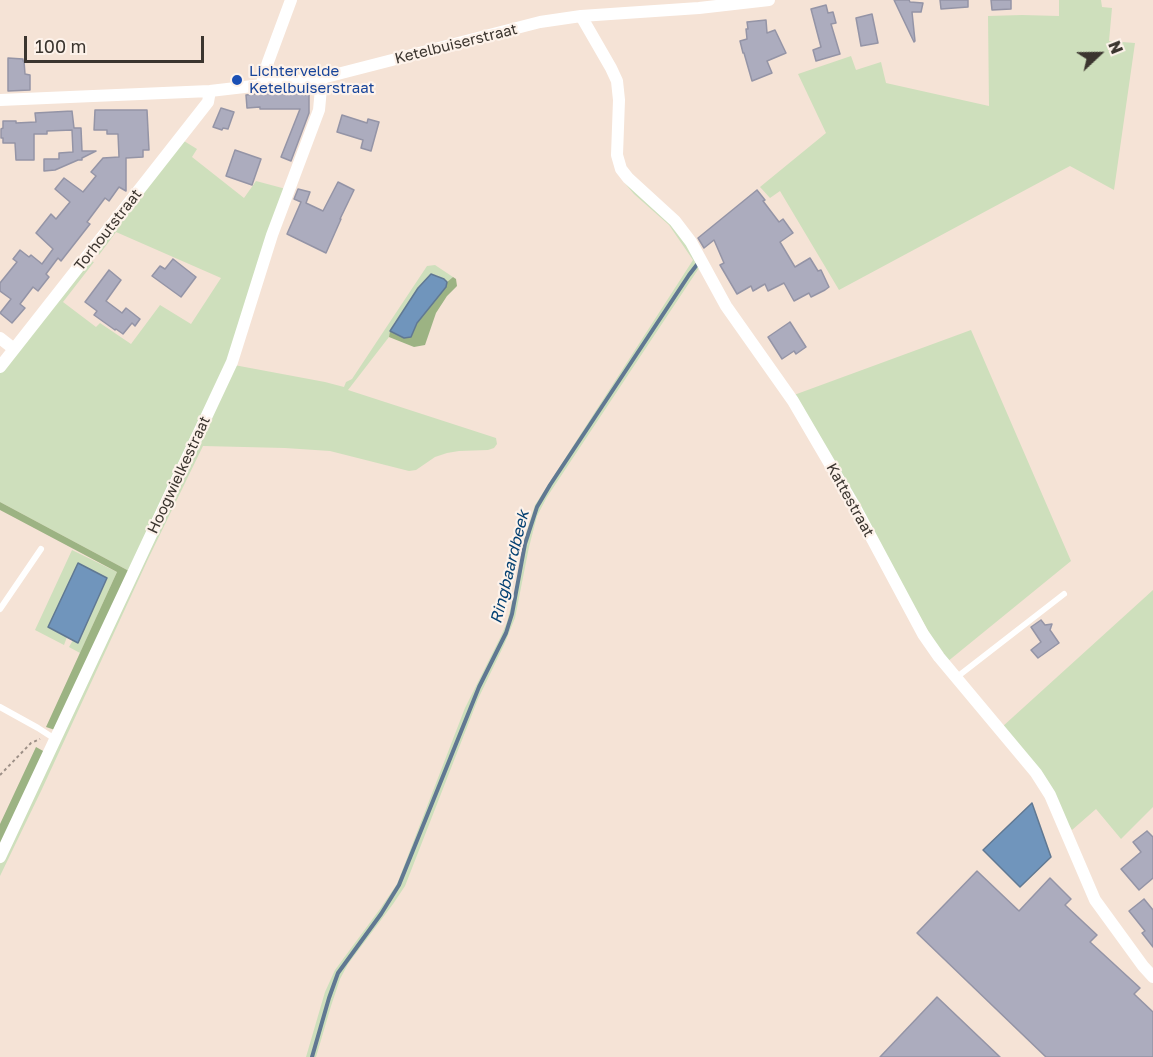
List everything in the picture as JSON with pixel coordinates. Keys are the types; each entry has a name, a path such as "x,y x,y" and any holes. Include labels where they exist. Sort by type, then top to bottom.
{"street":[{"path":"261,86 291,0"},
{"name":"Ketelbuiserstraat","path":"0,100 210,91 261,86 322,78 540,22 580,16 699,8 769,0"},
{"name":"Kattestraat","path":"580,16 617,81 619,100 617,155 621,169 675,221 691,242 726,306 794,401 855,507 923,634 956,678 1036,773 1050,795 1095,900 1153,977"},
{"name":"Hoogwielkestraat","path":"0,858 51,737 232,362 272,235 319,110 322,78"},
{"name":"Torhoutstraat","path":"0,367 208,102 210,91"},
{"path":"0,338 14,349"}],"lane":[{"path":"0,609 41,549"},
{"path":"956,678 1064,594"},
{"path":"0,707 51,737"}],"path":[{"path":"0,775 31,743 51,737"}],"green space":[{"path":"1059,0 1101,0 1102,7 1112,8 1109,41 1135,43 1114,190 1070,166 839,290 780,191 770,198 760,187 826,133 798,74 851,56 856,70 881,62 886,83 989,106 988,16 1059,16"},
{"path":"184,141 197,149 192,157 244,198 256,181 286,189 233,349 129,571 0,502 0,371 90,261 94,262 63,302 96,327 100,323 131,344 160,305 191,324 221,278 116,232 99,255 97,250"},
{"path":"623,181 661,212 682,237 699,268 547,497 537,516 515,618 478,699 405,886 348,964 340,979 316,1057 306,1057 325,992 335,970 397,884 465,708 507,622 518,579 524,540 535,505 693,260 669,225"},
{"path":"435,265 453,277 447,282 431,274 395,322 389,337 348,390 496,438 497,444 488,450 447,453 435,457 416,470 409,471 330,451 203,446 0,876 0,864 234,365 344,387 346,382 352,379 427,266"},
{"path":"453,277 456,279 457,286 436,313 425,345 414,347 389,337 390,331 404,338 411,337 417,323"},
{"path":"971,330 1071,561 947,662 794,395"},
{"path":"0,502 129,571 55,730 46,727 117,572 0,510"},
{"path":"72,550 117,572 80,653 69,647 73,640 78,642 107,579 79,563 49,628 67,637 64,645 35,630"},
{"path":"1153,590 1153,807 1121,839 1096,809 1072,830 1002,727"},
{"path":"36,747 45,752 0,847 0,824"}],"water":[{"path":"431,274 444,279 447,282 446,287 417,323 411,337 404,338 390,331 418,288"},
{"path":"78,563 107,578 78,643 48,627"},
{"path":"1032,803 1051,857 1020,887 983,850"}],"building":[{"path":"894,0 923,3 921,12 912,12 914,42"},
{"path":"940,0 968,0 968,7 941,9"},
{"path":"991,0 1011,0 1011,9 992,10"},
{"path":"826,5 828,13 833,12 836,23 831,24 840,54 816,61 813,50 821,47 811,9"},
{"path":"872,14 878,43 861,46 856,18"},
{"path":"766,20 767,33 775,30 786,53 767,61 772,73 752,81 740,41 747,39 747,22"},
{"path":"8,58 23,59 25,74 30,75 30,90 8,91"},
{"path":"309,88 309,113 291,161 281,157 300,109 247,108 246,95 307,93"},
{"path":"221,108 234,112 228,129 213,127"},
{"path":"95,110 147,110 149,150 143,150 143,157 126,158 126,191 119,187 109,201 105,198 87,222 90,224 61,261 58,258 46,274 49,277 38,291 33,287 20,304 25,308 12,323 0,313 11,299 0,291 0,283 17,262 13,259 20,250 42,264 53,249 36,233 51,214 56,219 70,202 55,189 64,178 83,192 96,176 91,172 103,158 119,157 118,134 107,134 107,130 94,130"},
{"path":"72,111 74,128 81,128 82,151 96,151 82,160 55,170 44,171 44,159 59,159 59,153 73,152 72,130 34,134 34,160 16,160 15,143 3,143 1,129 3,121 36,122 35,113"},
{"path":"342,115 367,123 368,119 379,122 371,151 361,148 363,140 337,132"},
{"path":"235,150 261,159 252,185 226,176"},
{"path":"338,182 354,190 326,253 287,234 301,202 294,199 298,189 310,192 306,203 323,211"},
{"path":"757,190 779,222 783,219 793,233 780,242 795,267 810,258 818,271 821,270 829,287 825,290 811,297 809,293 794,301 784,283 768,291 765,284 753,291 751,286 737,294 720,265 724,263 714,240 704,248 698,238"},
{"path":"173,259 196,277 181,297 152,276 160,266 165,269"},
{"path":"109,270 121,280 106,301 122,313 126,308 140,319 135,326 132,323 123,334 94,315 97,311 85,302"},
{"path":"790,322 806,347 782,359 768,337"},
{"path":"1041,620 1045,625 1052,624 1050,630 1059,643 1038,658 1031,650 1041,642 1031,627"},
{"path":"1147,831 1153,837 1153,878 1139,890 1121,869 1141,852 1133,842"},
{"path":"977,871 1019,911 1050,878 1071,899 1065,905 1097,935 1090,942 1140,988 1134,994 1153,1012 1153,1057 1046,1057 917,933"},
{"path":"1144,899 1153,910 1153,947 1142,933 1145,931 1129,911"},
{"path":"937,997 1000,1057 880,1057"}],"waterway":[{"name":"Ringbaardbeek","path":"312,1057 338,973 399,885 479,687 506,633 512,614 525,544 537,507 699,262"}],"place":[{"name":"Lichtervelde Ketelbuiserstraat","path":"237,80"}]}
